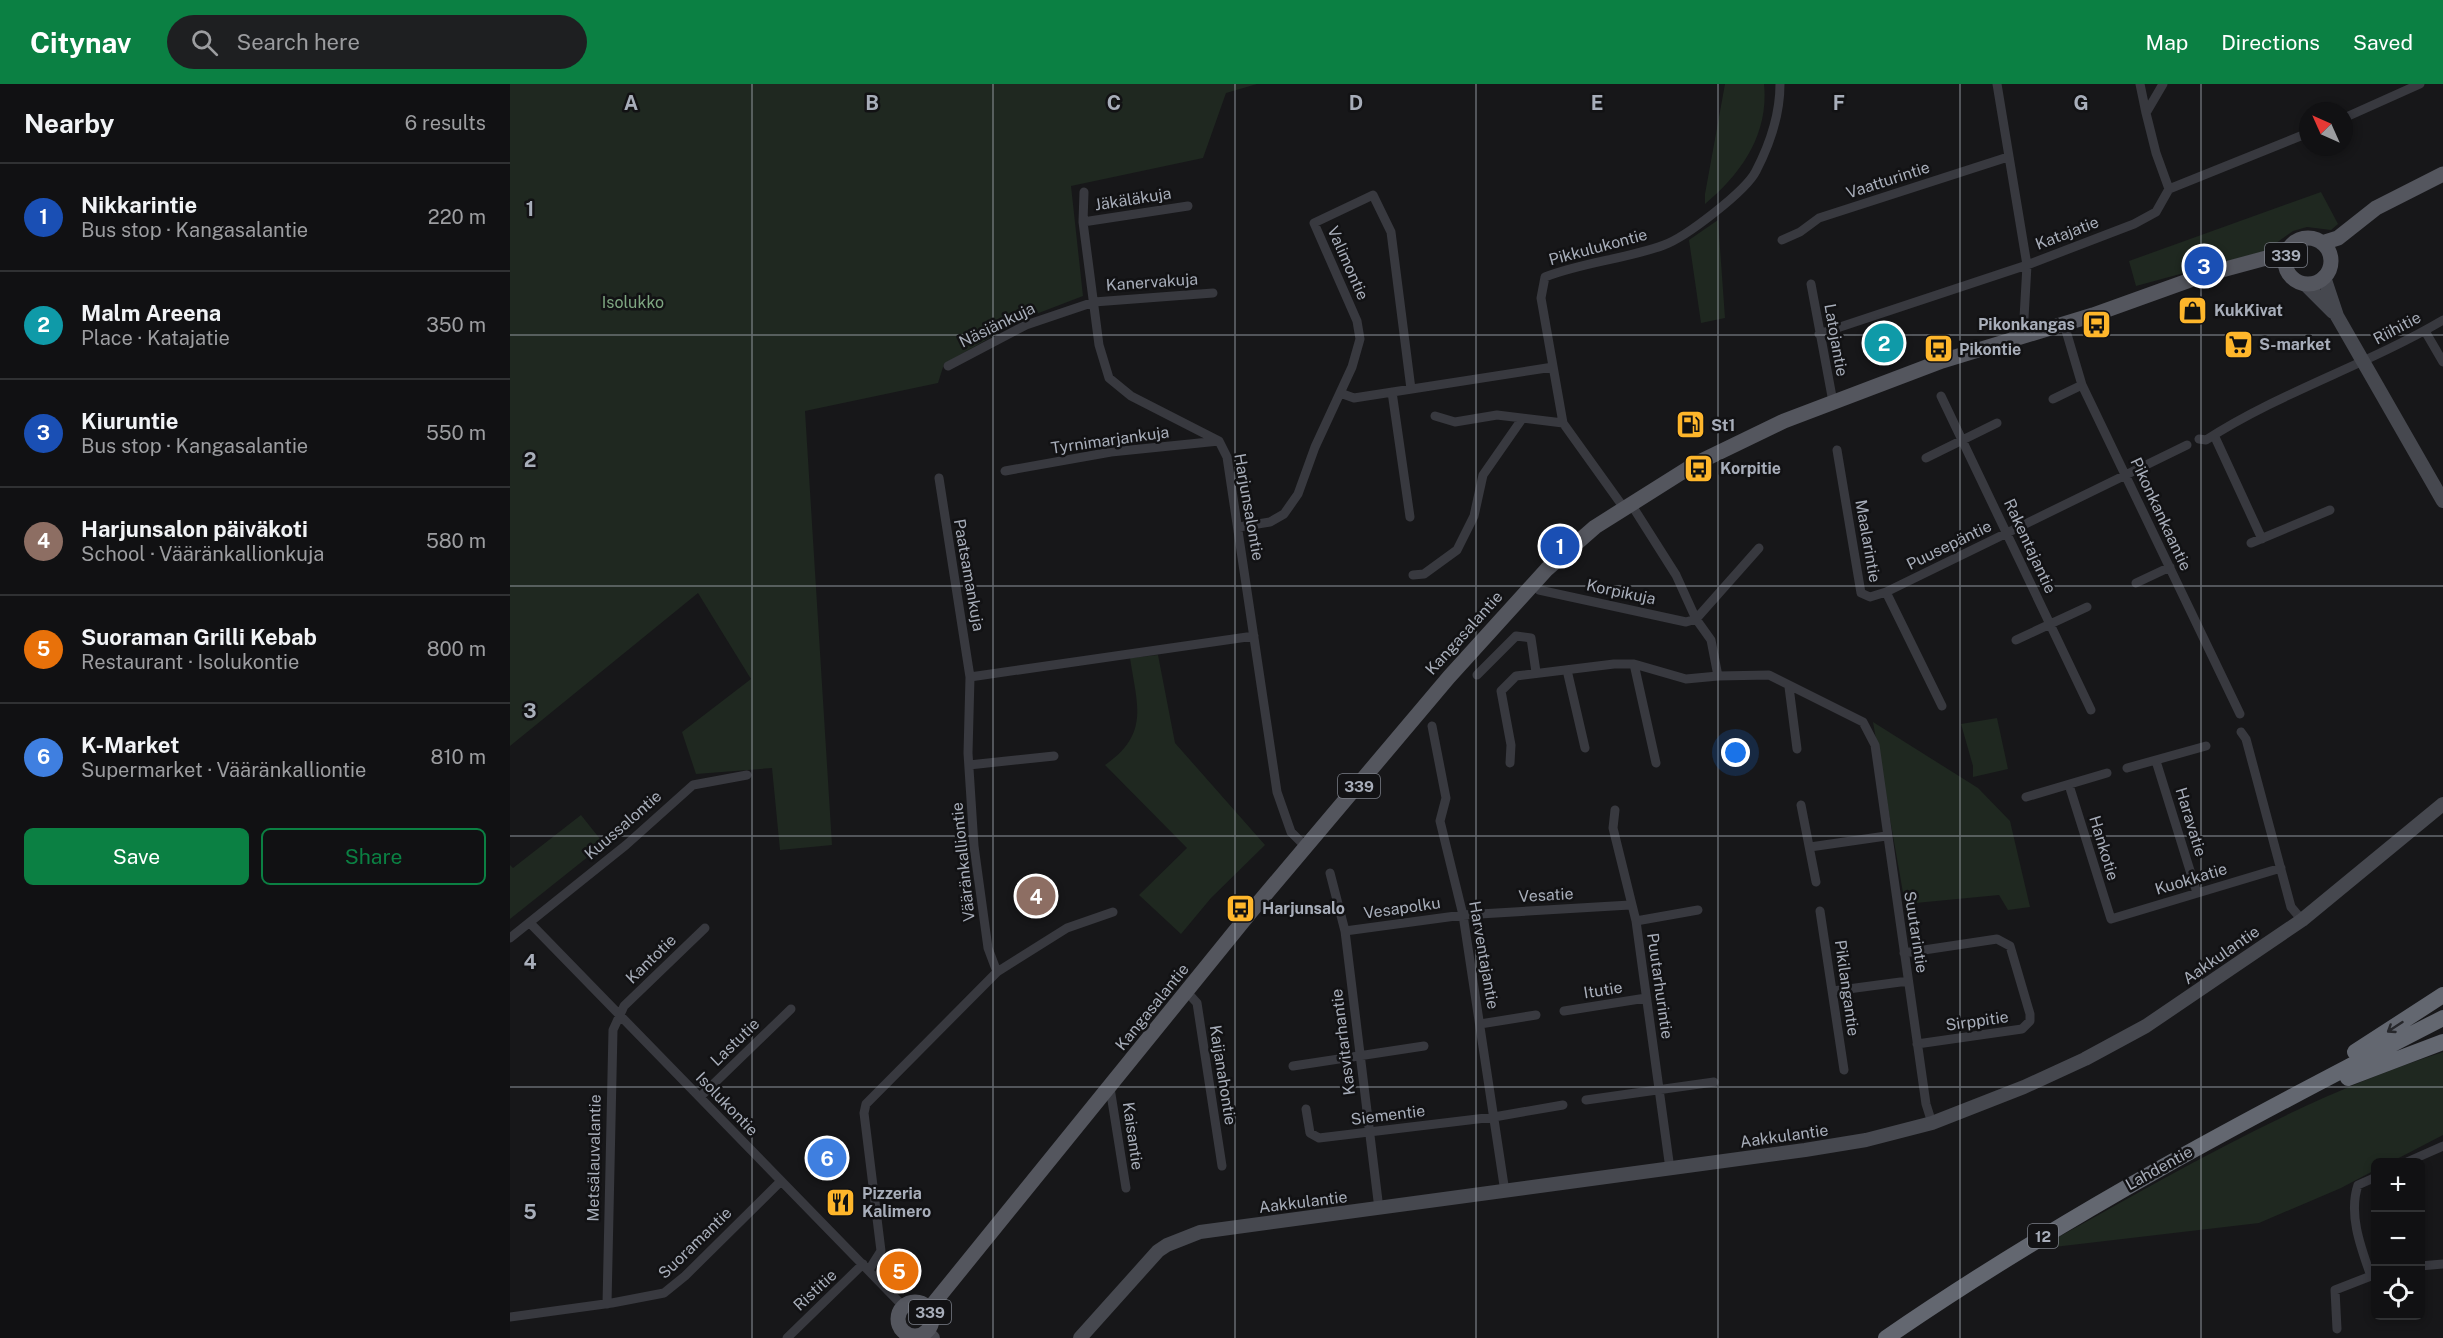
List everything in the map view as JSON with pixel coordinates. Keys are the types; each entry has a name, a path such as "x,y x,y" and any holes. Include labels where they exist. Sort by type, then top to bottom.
{"highway":[{"path":"2205,1142 2346,1058 2443,994"},
{"name":"Lahdentie","path":"1886,1338 2027,1246 2205,1142 2443,1018"},
{"path":"2205,1142 2357,1074 2443,1042"}],"main road":[{"name":"339","path":"2376,208 2331,258 2330,266 2324,277 2313,283 2305,284 2294,279 2287,270 2285,257 2289,248 2304,238 2322,243 2338,238 2376,208 2443,174"},
{"name":"339","path":"2322,243 2331,258"},
{"name":"Kangasalantie","path":"929,1309 1187,992 1449,677 1522,596 1572,547 1628,506 1722,449 1833,402 1942,361 2064,324 2289,248"},
{"name":"Kangasalantie","path":"2236,267 2287,270"},
{"name":"339","path":"914,1302 929,1309 932,1321 930,1335 898,1334 898,1315 903,1306 914,1302"}],"street":[{"name":"Pikkulukontie","path":"1628,506 1563,423 1541,298 1545,277 1564,270 1666,245 1712,216 1755,173 1780,109 1780,84"},
{"path":"1997,84 2027,264 2024,318 2027,334"},
{"path":"2140,84 2156,153 2169,189 2299,137"},
{"path":"2146,113 2163,84"},
{"path":"2353,114 2420,84"},
{"name":"Vaatturintie","path":"1782,240 1800,232 1819,218 2008,157"},
{"name":"Katajatie","path":"1819,334 2027,264 2142,220 2156,212 2169,189"},
{"name":"Harjunsalontie","path":"1084,192 1083,222 1100,345 1110,378 1131,396 1219,441 1227,457 1279,800 1291,832 1307,848"},
{"name":"Valimontie","path":"1239,527 1270,522 1284,514 1298,494 1315,447 1341,393 1360,339 1357,321 1314,223 1373,195 1391,232 1411,389"},
{"name":"Jäkäläkuja","path":"1083,222 1188,206"},
{"path":"2324,277 2337,316 2443,501"},
{"name":"Latojantie","path":"1811,284 1833,402"},
{"path":"2305,284 2337,316"},
{"name":"Kanervakuja","path":"1094,302 1213,293"},
{"name":"Näsiänkuja","path":"948,366 1026,325 1094,302"},
{"name":"Riihitie","path":"2364,362 2443,320"},
{"name":"Pikonkankaantie","path":"2064,324 2082,385 2240,714"},
{"path":"2425,331 2443,362"},
{"path":"2199,439 2206,440 2247,416 2364,362"},
{"path":"1341,393 1354,398 1553,367"},
{"path":"2053,399 2082,385"},
{"path":"1392,392 1410,517"},
{"name":"Rakentajantie","path":"1941,396 2091,710"},
{"path":"1435,416 1455,422 1497,415 1563,423"},
{"path":"1413,575 1424,574 1456,550 1474,516 1483,475 1522,419"},
{"path":"1926,458 1997,423"},
{"path":"2214,435 2262,539"},
{"name":"Tyrnimarjankuja","path":"1005,471 1111,452 1219,441"},
{"name":"Puusepäntie","path":"1886,592 2187,445"},
{"name":"Maalarintie","path":"1837,450 1861,592 1870,597 1886,592 1942,706"},
{"name":"Paatsamankuja","path":"939,478 970,677"},
{"path":"1628,506 1676,575 1696,619 1711,640 1718,676"},
{"path":"2251,543 2330,510"},
{"path":"1696,619 1759,548"},
{"path":"2136,583 2170,567"},
{"name":"Korpikuja","path":"1539,590 1681,621 1696,619"},
{"path":"2016,640 2087,607"},
{"path":"970,677 1254,636"},
{"path":"1477,675 1516,636 1531,638 1536,672"},
{"path":"1634,664 1656,764"},
{"path":"1510,763 1511,745 1501,691 1516,676 1536,672 1634,664 1686,679 1769,675 1789,687 1797,749"},
{"path":"1567,670 1585,748"},
{"name":"Vääränkalliontie","path":"970,677 969,765 974,846 988,948 997,972"},
{"name":"Suutarintie","path":"1789,687 1863,722 1875,745 1886,836 1926,1104 1932,1123"},
{"name":"Harventajantie","path":"1432,726 1446,798 1440,821 1463,915 1504,1192"},
{"path":"2241,732 2246,739 2291,907 2302,920"},
{"path":"2127,768 2206,746"},
{"path":"969,765 1054,756"},
{"name":"Haravatie","path":"2156,760 2197,893"},
{"path":"2026,797 2107,773"},
{"name":"Kuussalontie","path":"510,938 624,847 693,785 747,775"},
{"name":"Hankotie","path":"2069,785 2110,919"},
{"name":"Aakkulantie","path":"1080,1338 1150,1258 1167,1245 1200,1232 1504,1192 1866,1140 1932,1123 2024,1088 2115,1044 2193,995 2302,920 2443,804"},
{"path":"1801,805 1816,882"},
{"name":"Puutarhurintie","path":"1614,810 1613,828 1630,905 1636,921 1670,1169"},
{"path":"1810,847 1886,836"},
{"name":"Kuokkatie","path":"2110,919 2281,868"},
{"name":"Kasvitarhantie","path":"1330,873 1345,931 1379,1209"},
{"name":"Vesatie","path":"1463,915 1630,905"},
{"path":"1636,921 1698,910"},
{"name":"Pikilangantie","path":"1820,911 1844,1070"},
{"path":"866,1267 881,1251 864,1113 866,1104 997,972 1067,928 1113,912"},
{"name":"Vesapolku","path":"1345,931 1463,915"},
{"name":"Isolukontie","path":"530,923 903,1306"},
{"name":"Kantotie","path":"620,1014 705,928"},
{"name":"Sirppitie","path":"1904,953 1997,939 2005,941 2010,946 2030,1014 2030,1021 2022,1029 1917,1044"},
{"path":"1833,991 1908,981"},
{"name":"Kaijanahontie","path":"1187,992 1197,1003 1222,1166"},
{"name":"Itutie","path":"1564,1011 1646,998"},
{"name":"Lastutie","path":"700,1097 791,1009"},
{"name":"Metsälauvalantie","path":"607,1304 609,1125 613,1030 620,1014"},
{"path":"1480,1024 1536,1015"},
{"path":"1293,1066 1424,1046"},
{"path":"1586,1100 1660,1092 1714,1082"},
{"name":"Kaisantie","path":"1110,1088 1126,1188"},
{"name":"Siementie","path":"1306,1108 1310,1133 1319,1138 1494,1117 1563,1105"},
{"path":"2416,1158 2443,1146"},
{"path":"2371,1179 2358,1185 2353,1199 2360,1243 2371,1270"},
{"name":"Suoramantie","path":"510,1317 607,1304 655,1295 671,1288 781,1181"},
{"path":"2425,1266 2443,1264"},
{"name":"Ristitie","path":"787,1338 866,1267"},
{"path":"2337,1329 2335,1290 2371,1276"}],"green space":[{"name":"Isolukko","path":"510,84 1257,84 1226,93 1203,158 1071,186 1083,296 1023,319 944,364 938,383 805,411 832,845 780,850 772,768 696,774 682,732 751,679 698,593 510,746"},
{"path":"1725,84 1764,84 1762,119 1757,136 1741,166 1705,204 1705,194"},
{"path":"2321,192 2338,224 2331,230 2307,227 2293,231 2265,251 2136,286 2129,261"},
{"path":"1718,220 1725,318 1701,323 1689,240"},
{"path":"1158,655 1175,743 1265,845 1211,898 1181,934 1139,895 1187,848 1105,765 1129,742 1135,730 1137,704 1130,658"},
{"path":"1997,718 2008,769 1973,777 1973,766 1961,724"},
{"path":"1873,722 1978,788 2010,821 2030,907 2008,910 1999,895 1905,904"},
{"path":"581,815 604,844 510,919 510,865 513,868"},
{"path":"2443,1052 2443,1135 2399,1158 2371,1158 2371,1172 2341,1188 2259,1223 2037,1249 2236,1140 2337,1092"}],"place":[{"name":"Kiuruntie","path":"2204,266"},
{"name":"KukKivat","path":"2193,310"},
{"name":"Pikonkangas","path":"2096,324"},
{"name":"Malm Areena","path":"1884,343"},
{"name":"S-market","path":"2238,344"},
{"name":"Pikontie","path":"1938,349"},
{"name":"St1","path":"1690,425"},
{"name":"Korpitie","path":"1699,468"},
{"name":"Nikkarintie","path":"1560,546"},
{"name":"Harjunsalon päiväkoti","path":"1036,896"},
{"name":"Harjunsalo","path":"1241,908"},
{"name":"K-Market","path":"827,1158"},
{"name":"Pizzeria Kalimero","path":"841,1202"},
{"name":"Suoraman Grilli Kebab","path":"899,1271"}]}
